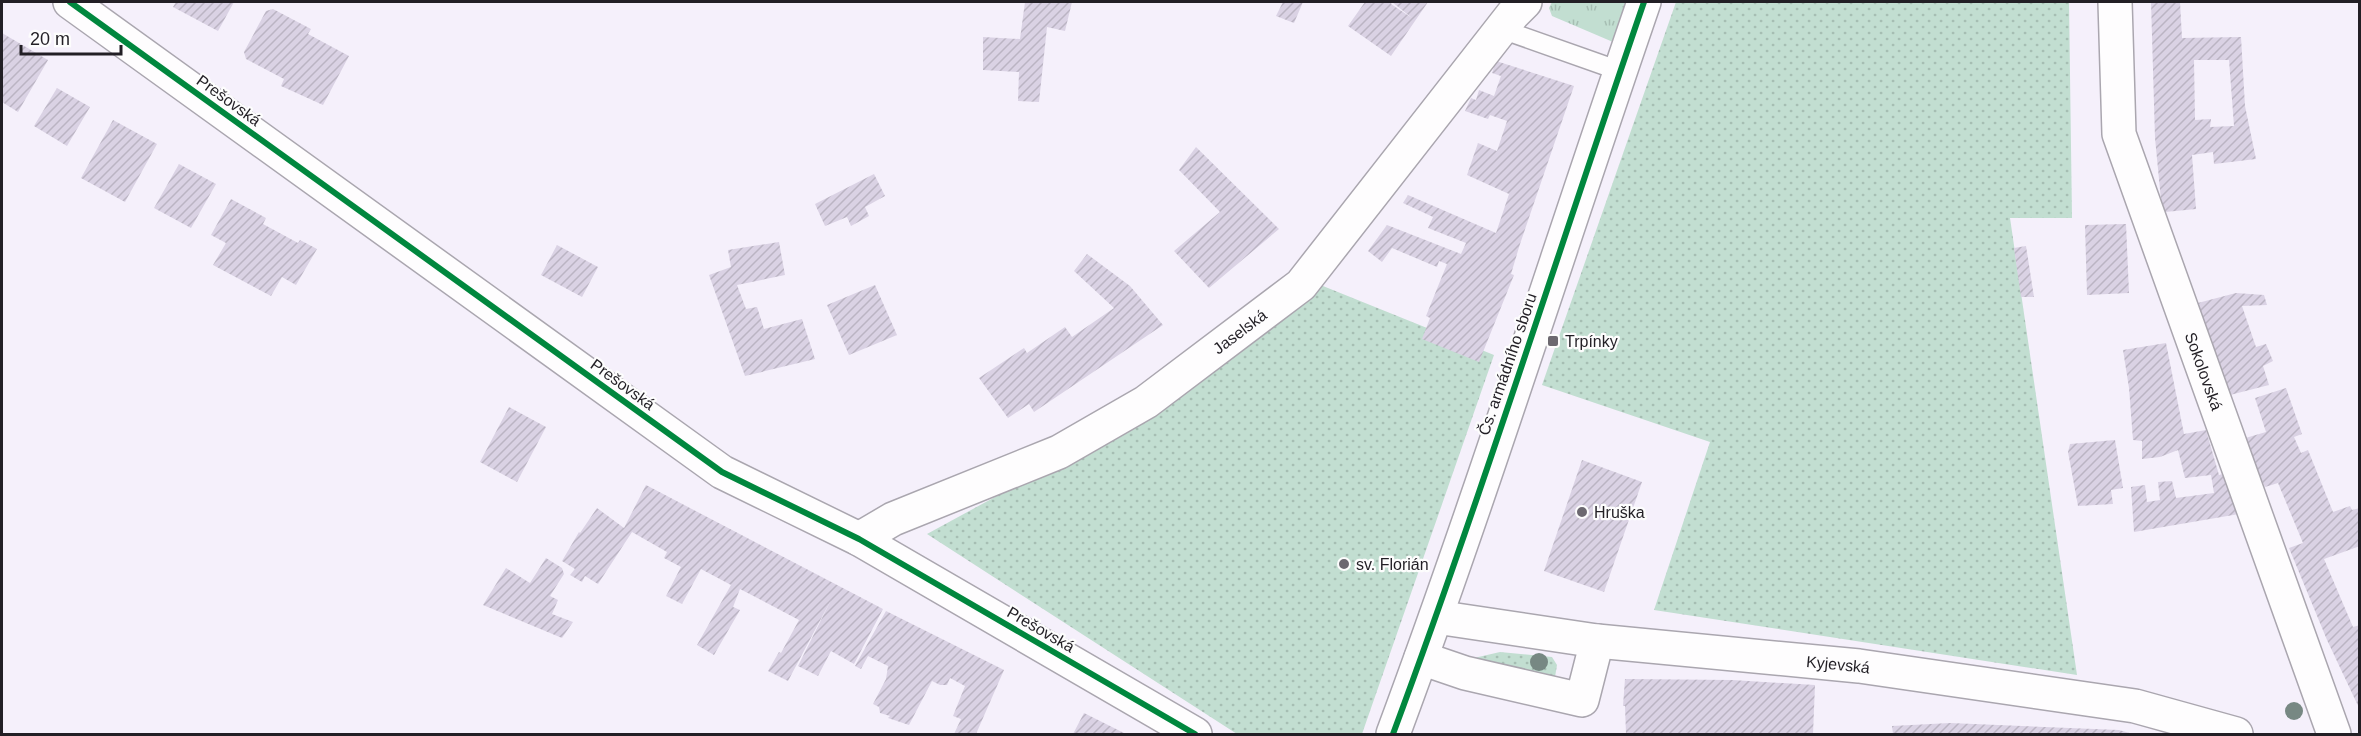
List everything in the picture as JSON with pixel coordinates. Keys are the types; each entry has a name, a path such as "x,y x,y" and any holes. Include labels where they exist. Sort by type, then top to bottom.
{"street":[{"name":"Prešovská","path":"70,2 722,472 859,539 1195,735"},
{"name":"Jaselská","path":"859,539 894,519 1059,452 1146,402 1301,285 1500,29 1525,2"},
{"name":"Čs. armádního sboru","path":"1393,735 1535,331 1566,227 1644,2"},
{"name":"Sokolovská","path":"2115,2 2119,134 2334,735"},
{"name":"Kyjevská","path":"1436,617 1597,641 1860,666 2135,705 2236,735"},
{"path":"1421,658 1465,673 1582,700 1597,641"}],"lane":[{"path":"1500,29 1620,71"}],"green space":[{"path":"1552,2 1632,2 1613,42 1552,16 1549,8"},
{"path":"1676,2 2069,2 2072,218 2010,218 2077,675 1654,610 1710,442 1542,385"},
{"path":"1318,284 1494,355 1362,734 1237,734 927,534 1151,412"},
{"path":"1500,652 1552,657 1557,665 1555,677 1491,669 1474,658"}],"building":[{"path":"176,2 234,2 218,31 173,7"},
{"path":"1025,2 1072,2 1065,31 1047,27 1039,102 1018,101 1019,72 983,70 983,37 1020,39"},
{"path":"1283,2 1303,2 1294,23 1276,16"},
{"path":"1365,2 1392,2 1428,2 1391,56 1348,26","holes":["1392,2 1412,18 1391,4"]},
{"path":"2151,2 2180,2 2182,38 2241,37 2245,106 2256,159 2214,164 2213,152 2192,155 2196,209 2165,212 2161,200 2155,138","holes":["2194,60 2229,60 2234,126 2210,127 2211,119 2195,120"]},
{"path":"273,9 311,29 308,34 349,56 323,105 281,86 284,79 246,59 244,52 266,11"},
{"path":"2,33 48,60 18,112 2,102"},
{"path":"1496,61 1574,86 1520,244 1511,274 1514,275 1479,362 1422,339 1430,318 1426,316 1447,264 1439,261 1437,267 1392,248 1382,262 1368,251 1387,225 1461,254 1466,243 1428,228 1433,217 1403,203 1408,195 1496,233 1509,194 1467,175 1478,143 1497,151 1507,121 1490,115 1488,119 1465,111 1471,98 1476,100 1479,90 1494,96 1501,76 1492,73"},
{"path":"57,88 90,107 67,146 34,126"},
{"path":"113,120 157,144 125,202 81,178"},
{"path":"1196,147 1279,229 1209,288 1174,251 1220,212 1179,170"},
{"path":"179,164 216,184 191,228 154,208"},
{"path":"874,174 885,196 865,207 869,216 851,226 847,217 825,226 815,204"},
{"path":"231,199 266,218 263,224 298,243 300,240 317,249 296,285 282,277 271,296 213,265 226,243 211,235"},
{"path":"2126,224 2129,293 2087,295 2085,225"},
{"path":"779,242 785,275 737,285 746,309 757,307 764,329 802,319 815,359 745,376 709,275 731,267 728,250"},
{"path":"557,245 598,267 582,297 541,275"},
{"path":"2026,246 2034,297 2021,297 2014,248"},
{"path":"1087,254 1130,286 1163,325 1034,412 1029,404 1008,418 979,378 1024,348 1027,353 1065,327 1072,337 1114,308 1074,271"},
{"path":"875,285 897,335 849,355 827,305"},
{"path":"2236,293 2264,295 2267,305 2242,306 2256,347 2266,344 2273,361 2263,366 2269,385 2226,396 2194,304"},
{"path":"2166,343 2184,434 2206,430 2219,475 2229,472 2239,514 2134,532 2131,487 2145,485 2147,502 2160,500 2158,482 2172,481 2176,498 2214,493 2211,475 2185,478 2178,450 2160,457 2142,459 2142,441 2133,440 2123,350"},
{"path":"2286,388 2302,434 2294,437 2301,453 2308,450 2333,512 2350,506 2352,510 2360,508 2360,546 2324,559 2353,627 2360,625 2360,710 2327,640 2289,548 2303,543 2278,483 2265,487 2242,439 2266,432 2255,398"},
{"path":"509,407 546,427 517,482 480,462"},
{"path":"2115,440 2123,488 2111,490 2113,504 2078,506 2068,452 2070,444"},
{"path":"1582,460 1642,482 1604,592 1544,571"},
{"path":"646,485 883,609 854,664 831,651 818,676 798,666 832,598 788,681 768,671 799,620 740,589 733,607 740,610 714,655 697,645 731,585 701,569 682,604 666,596 681,567 664,558 667,552 632,532 598,584 585,576 582,582 570,575 575,569 562,561 597,508 624,528"},
{"path":"546,558 562,568 564,574 550,596 558,600 552,614 573,622 562,638 483,605 506,568 530,583"},
{"path":"886,611 1004,670 976,734 954,734 961,719 953,716 965,686 950,678 947,685 940,685 932,681 909,725 888,718 890,716 880,713 879,707 873,704 886,679 888,666 868,656 861,669 855,666"},
{"path":"1625,679 1732,680 1815,685 1813,734 1626,734 1625,706 1623,706"},
{"path":"1084,713 1126,734 1073,734"},
{"path":"1950,723 2119,730 2133,734 1893,734 1892,726"}],"cycle path":[{"path":"70,2 722,472 859,539 1195,734"},
{"path":"1393,734 1490,460 1644,2"}],"place":[{"name":"Trpínky","path":"1553,341"},
{"name":"Hruška","path":"1582,512"},
{"name":"sv. Florián","path":"1344,564"}]}
